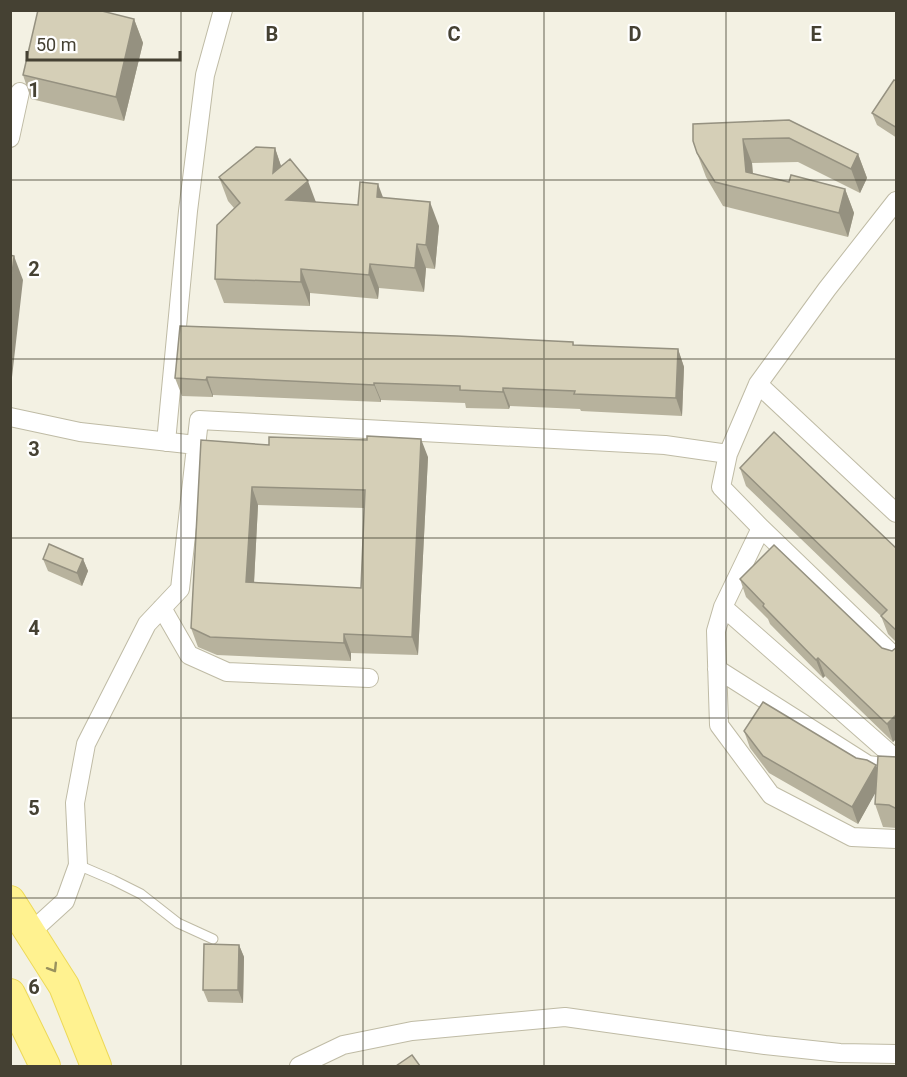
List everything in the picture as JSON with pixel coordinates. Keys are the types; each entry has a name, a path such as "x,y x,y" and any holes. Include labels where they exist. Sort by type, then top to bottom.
{"main road":[{"path":"10,901 64,986 96,1066"},
{"path":"10,994 45,1066"}],"street":[{"path":"166,442 183,258 203,86 223,10"},
{"path":"10,138 20,92"},
{"path":"897,201 827,289 758,384 728,454 721,487 897,658"},
{"path":"758,384 897,513"},
{"path":"10,417 80,432 196,445"},
{"path":"31,932 65,901 78,865 75,803 86,744 147,624 180,589 199,420 665,445 728,454"},
{"path":"761,528 723,607 716,631 719,725 771,795 852,837 897,839"},
{"path":"723,607 897,759"},
{"path":"162,608 189,655 227,672 369,678"},
{"path":"717,669 868,765 897,764"},
{"path":"299,1066 343,1045 412,1031 565,1017 765,1045 840,1060 897,1054"}],"lane":[{"path":"78,865 141,894 178,923 213,939"}],"building":[{"path":"38,10 98,10 134,19 116,97 23,75"},
{"path":"894,80 897,81 897,128 872,113"},
{"path":"789,120 858,154 851,169 789,138 743,139 746,172 789,182 791,175 845,189 839,213 715,182 697,153 693,141 693,124"},
{"path":"256,147 275,148 273,173 290,159 308,181 286,200 358,205 360,182 378,184 377,197 430,202 426,245 417,244 415,268 370,264 369,275 301,269 301,282 215,279 217,225 240,203 219,177"},
{"path":"10,255 14,256 10,292"},
{"path":"180,326 457,336 573,342 573,345 678,349 676,398 574,394 575,391 503,388 503,392 460,390 460,386 374,383 374,385 207,377 206,380 175,378"},
{"path":"774,432 897,549 897,631 881,616 887,610 740,468"},
{"path":"367,436 421,439 412,637 344,634 344,643 210,637 191,628 201,440 269,445 269,437 367,440","holes":["252,487 365,490 361,588 246,582"]},
{"path":"49,544 83,559 77,573 43,559"},
{"path":"774,545 882,648 892,651 897,647 897,714 887,724 818,658 816,660 740,579"},
{"path":"763,702 856,758 876,765 852,807 763,756 744,731"},
{"path":"878,756 897,757 897,809 889,805 875,804"},
{"path":"204,944 239,945 238,990 203,990"},
{"path":"412,1055 420,1066 396,1066"}]}
